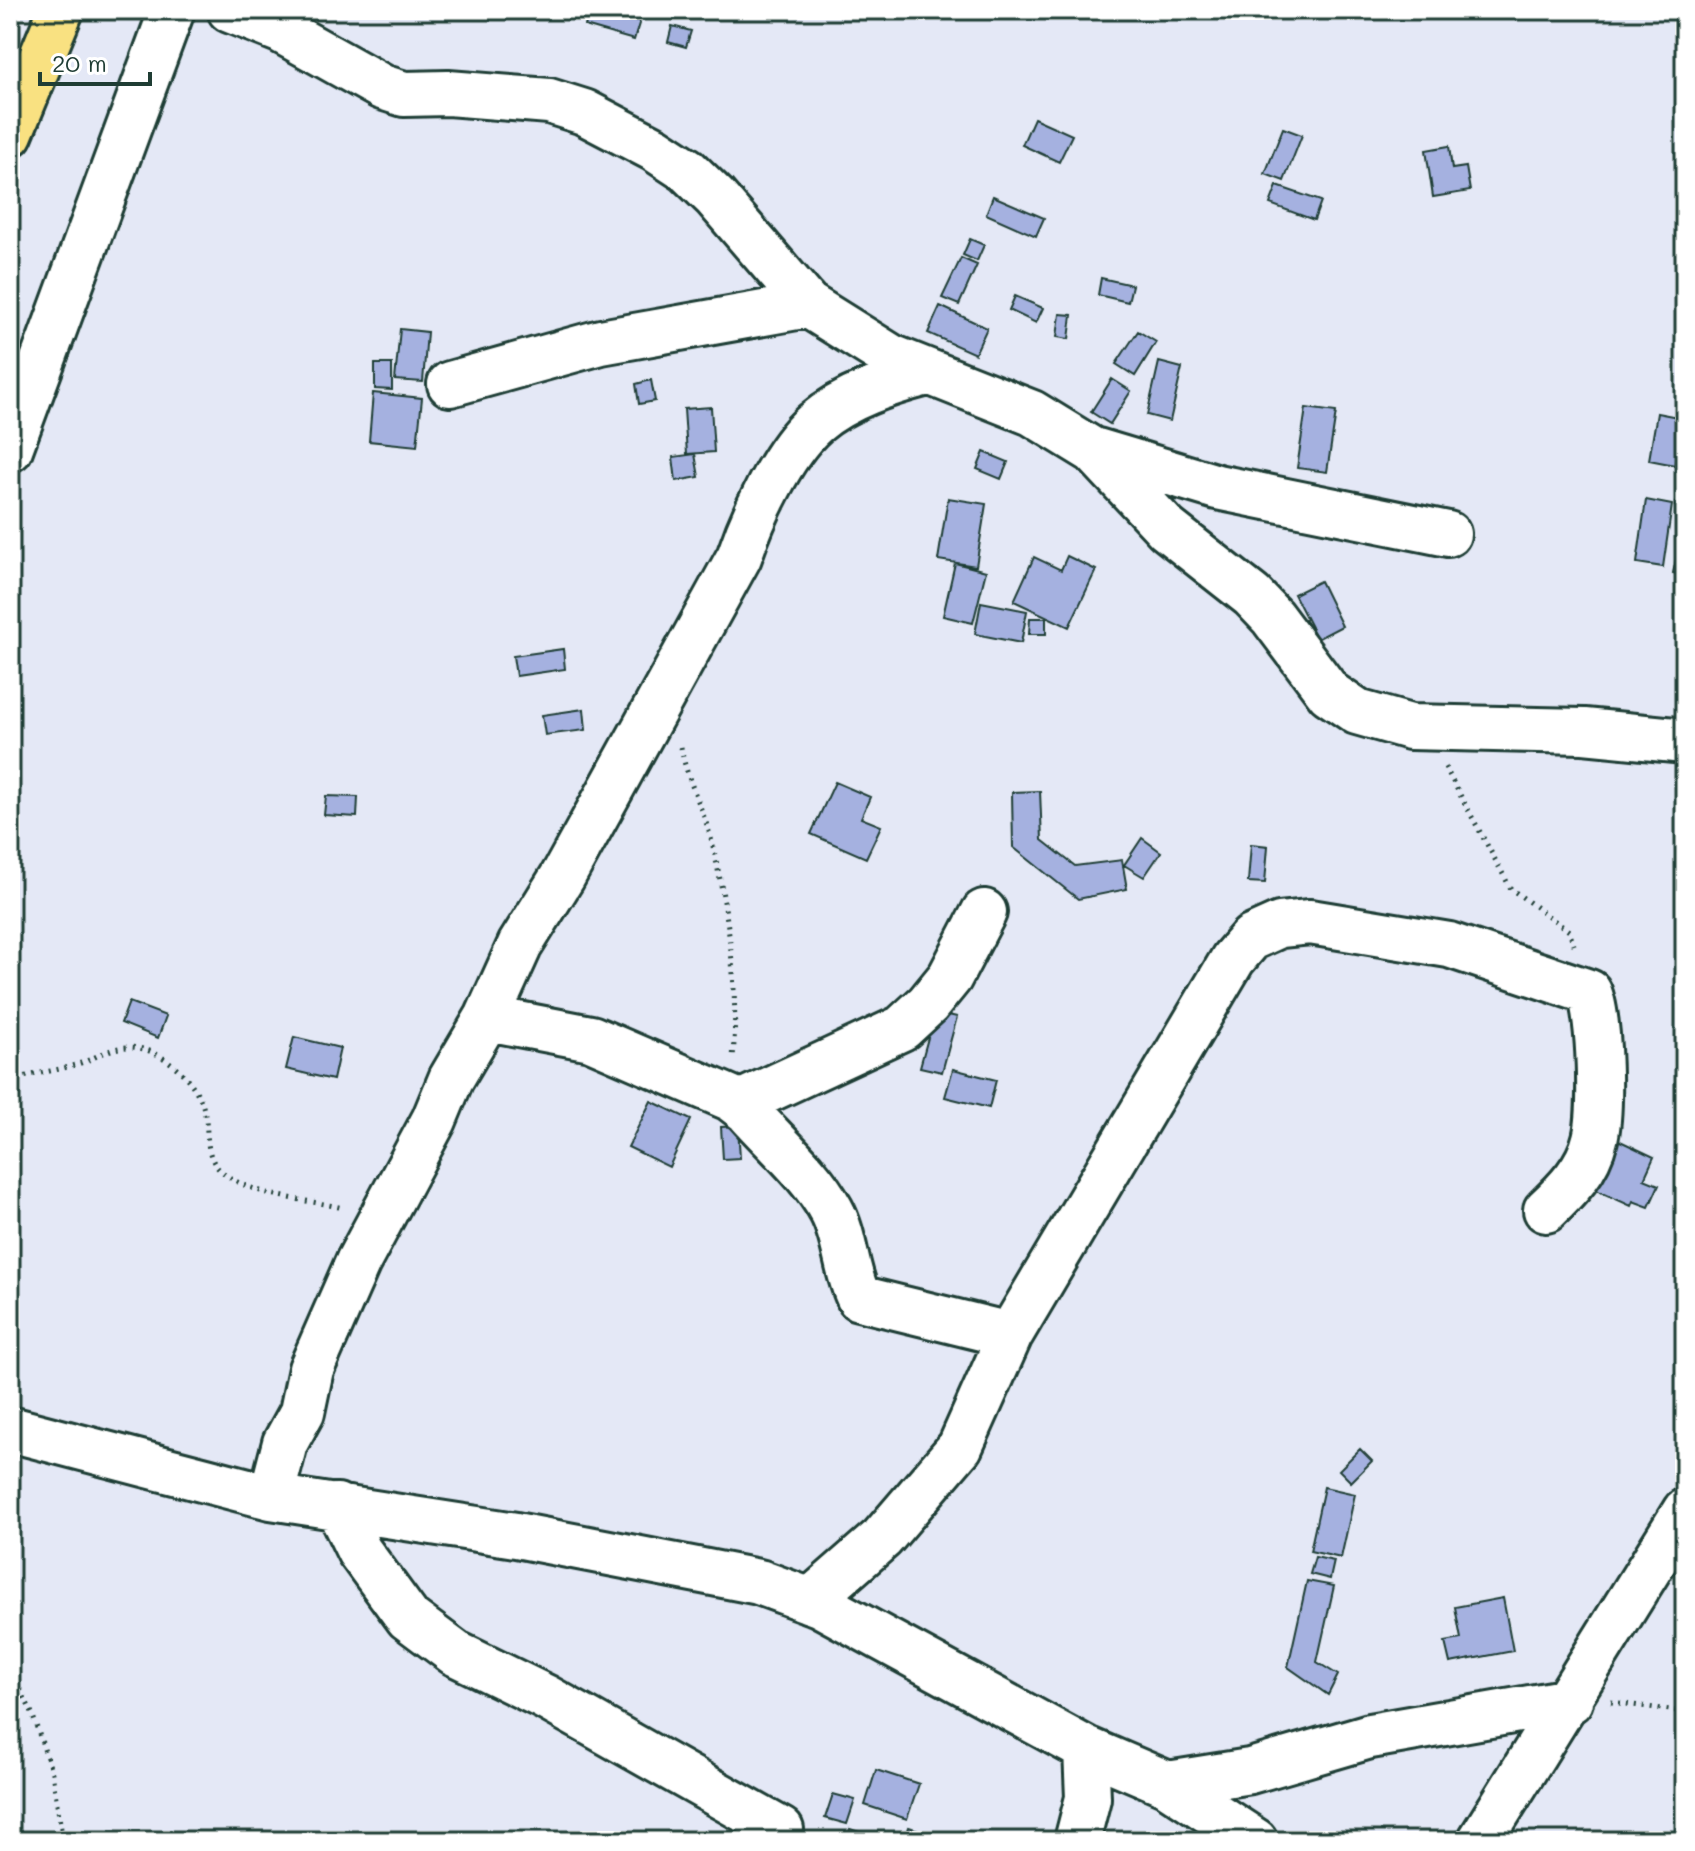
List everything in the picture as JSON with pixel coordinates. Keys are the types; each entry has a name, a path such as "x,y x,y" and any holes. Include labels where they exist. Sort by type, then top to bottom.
{"main road":[{"path":"10,134 61,10"}],"street":[{"path":"10,449 172,10"},
{"path":"230,10 280,30 382,87 404,94 448,93 549,101 612,125 687,170 808,305 891,357 1032,413 1094,451 1217,487 1448,534"},
{"path":"450,384 601,342 715,325 808,305"},
{"path":"271,1497 285,1443 302,1412 311,1369 384,1213 434,1120 451,1079 487,1018 520,945 603,805 739,557 751,522 798,444 815,423 889,383 927,373"},
{"path":"1094,451 1167,529 1252,596 1272,617 1329,693 1357,712 1410,727 1569,730 1685,741"},
{"path":"734,1101 902,1028 928,1004 950,977 984,912"},
{"path":"810,1601 882,1538 960,1447 1010,1335 1233,959 1251,938 1280,925 1310,922 1449,945 1589,992 1598,1025 1595,1139 1584,1167 1569,1189 1546,1210"},
{"path":"487,1018 591,1038 734,1101 832,1211 846,1253 850,1281 859,1298 1010,1335"},
{"path":"10,1429 271,1497 642,1557 759,1582 810,1601 957,1677 1086,1749 1168,1784 1255,1841"},
{"path":"337,1506 359,1551 408,1618 455,1653 545,1697 781,1830"},
{"path":"1480,1841 1685,1511"},
{"path":"1168,1784 1250,1771 1370,1736 1570,1699"},
{"path":"1077,1841 1088,1798 1086,1749"}],"path":[{"path":"680,739 711,841 730,945 737,1014 734,1101"},
{"path":"1443,765 1511,889 1569,931 1589,992"},
{"path":"10,1081 82,1063 103,1050 130,1046 157,1056 189,1078 205,1112 211,1158 223,1173 256,1189 346,1209 384,1213"},
{"path":"10,1668 32,1713 52,1773 63,1841"},
{"path":"1570,1699 1685,1712"}],"building":[{"path":"590,10 618,10 641,17 634,40 585,26"},
{"path":"672,26 691,31 686,47 668,42"},
{"path":"1034,118 1072,135 1059,162 1022,145"},
{"path":"1283,128 1302,135 1284,181 1265,174"},
{"path":"1449,146 1452,169 1466,167 1470,191 1433,197 1426,150"},
{"path":"1277,186 1321,201 1314,220 1270,204"},
{"path":"993,196 1044,218 1036,236 986,214"},
{"path":"970,239 984,245 977,261 963,255"},
{"path":"961,258 977,265 959,305 942,298"},
{"path":"1101,278 1132,285 1128,302 1098,295"},
{"path":"1015,296 1043,308 1036,323 1009,310"},
{"path":"940,306 987,328 975,354 928,333"},
{"path":"1060,314 1072,315 1069,339 1057,337"},
{"path":"400,329 427,332 423,382 395,380"},
{"path":"1138,331 1156,342 1135,376 1116,364"},
{"path":"1159,362 1182,368 1170,421 1147,415"},
{"path":"375,364 392,364 392,390 375,389"},
{"path":"1112,379 1131,391 1110,424 1091,412"},
{"path":"651,380 655,401 639,404 636,384"},
{"path":"373,393 422,398 417,446 369,441"},
{"path":"711,407 714,452 687,454 684,409"},
{"path":"1306,408 1336,412 1327,472 1297,468"},
{"path":"1657,413 1683,418 1675,465 1649,460"},
{"path":"984,452 1008,462 1001,479 977,469"},
{"path":"695,454 699,477 676,481 673,457"},
{"path":"1679,484 1685,485 1685,508 1675,506"},
{"path":"948,498 986,504 976,566 938,560"},
{"path":"1646,500 1672,505 1663,567 1637,563"},
{"path":"1067,556 1096,570 1069,627 1014,601 1034,557 1061,570"},
{"path":"1677,556 1685,558 1685,576 1673,573"},
{"path":"955,563 986,571 973,623 943,616"},
{"path":"1320,581 1342,626 1317,639 1294,594"},
{"path":"981,602 1027,611 1021,643 975,634"},
{"path":"1030,618 1046,618 1046,634 1029,634"},
{"path":"563,649 565,669 516,676 513,656"},
{"path":"584,709 586,730 545,735 542,715"},
{"path":"835,782 870,797 861,818 881,826 866,858 811,834"},
{"path":"1040,791 1042,840 1075,866 1122,860 1127,889 1078,899 1013,847 1012,792"},
{"path":"326,796 358,797 357,817 324,815"},
{"path":"1142,838 1161,852 1144,877 1124,865"},
{"path":"1251,844 1268,846 1265,883 1248,882"},
{"path":"129,1002 166,1016 158,1038 121,1023"},
{"path":"935,1012 957,1017 942,1072 920,1067"},
{"path":"294,1037 340,1048 333,1080 286,1069"},
{"path":"953,1069 996,1080 989,1108 945,1097"},
{"path":"651,1101 691,1120 669,1167 628,1147"},
{"path":"738,1126 740,1158 723,1159 721,1127"},
{"path":"1618,1140 1654,1157 1644,1179 1659,1185 1649,1207 1633,1201 1631,1206 1596,1190"},
{"path":"1360,1449 1372,1461 1351,1482 1339,1470"},
{"path":"1324,1487 1355,1494 1341,1558 1310,1551"},
{"path":"1315,1557 1334,1561 1330,1579 1310,1574"},
{"path":"1307,1581 1334,1586 1317,1662 1338,1675 1328,1695 1288,1667"},
{"path":"1503,1598 1513,1651 1450,1663 1445,1642 1461,1639 1455,1607"},
{"path":"876,1770 919,1784 907,1819 865,1805"},
{"path":"833,1794 855,1800 847,1824 825,1818"},
{"path":"909,1827 937,1836 935,1841 904,1841"},
{"path":"850,1829 887,1841 846,1841"}]}
